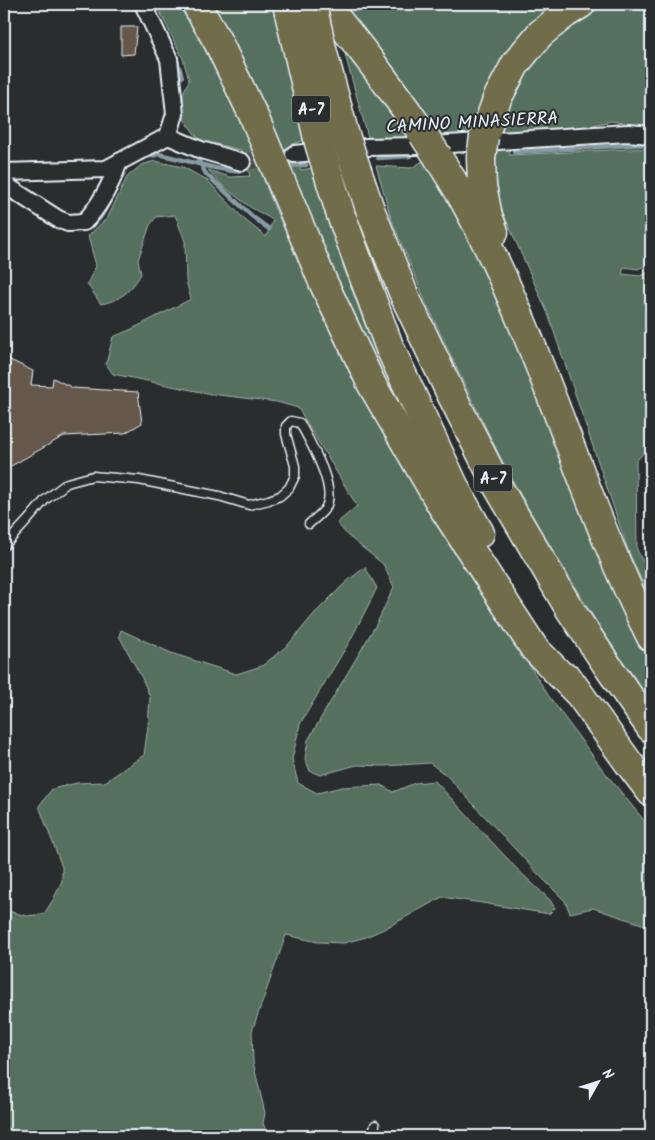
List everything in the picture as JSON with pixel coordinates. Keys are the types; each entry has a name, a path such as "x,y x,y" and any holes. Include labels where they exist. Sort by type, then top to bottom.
{"highway":[{"path":"196,4 218,42 255,119 323,282 372,385 442,506 534,648 578,693"},
{"name":"A-7","path":"287,4 319,143 340,212 389,346 457,492 496,563 539,635 578,693 651,792"},
{"path":"524,326 518,292 488,216 482,186 483,148 497,99 516,63 540,34 581,4"},
{"path":"322,8 360,46 386,80 438,157 465,202 524,326 613,554 651,637"},
{"name":"A-7","path":"322,8 322,49 344,132 370,209 405,297 498,487 569,608 608,668 651,728"}],"street":[{"path":"4,172 106,169 168,136 175,114 169,60 143,4"},
{"name":"CAMINO MINASIERRA","path":"294,154 366,147 425,146 628,133 651,135"},
{"path":"168,136 201,150 242,162"},
{"path":"4,183 58,219 68,223 84,222 94,213 113,178 119,162"}],"lane":[{"path":"4,546 44,500 67,483 93,476 139,480 219,496 249,505 280,496 289,488 295,476 295,466 286,434 286,426 291,421 300,423 306,433 322,466 329,490 326,507 309,524"},
{"path":"372,1136 375,1125"}],"green space":[{"path":"156,4 178,4 218,73 251,145 275,209 363,398 548,695 603,770 651,829 651,927 593,908 570,913 565,901 447,776 430,763 384,766 357,765 320,775 310,771 305,759 308,740 377,623 394,587 383,564 348,536 337,523 357,506 298,408 277,402 211,394 113,374 106,364 113,337 191,299 186,281 185,241 175,215 156,217 150,225 138,260 141,274 125,294 101,304 87,284 96,266 88,236 108,217 127,177 141,165 155,161 183,167 208,181 244,219 266,237 273,220 250,207 223,186 208,170 230,177 250,176 241,150 199,140 184,119 183,93 189,80 183,59"},
{"path":"209,4 276,4 308,139 290,145 301,170 318,167 331,214 334,236 344,269 369,335 423,455 366,356"},
{"path":"339,4 563,4 474,136 441,135 393,67 367,34"},
{"path":"600,4 651,4 651,128 611,121 571,130 495,136 519,76 540,50 570,24"},
{"path":"339,33 420,142 368,137"},
{"path":"493,148 509,148 510,155 651,148 651,263 638,269 624,267 622,274 640,276 651,271 651,445 636,461 637,550 651,576 651,601 628,550 548,314 501,208"},
{"path":"423,161 467,232 515,334 611,584 651,661 651,702 599,626 506,469 427,305 392,221 376,166 411,168"},
{"path":"365,567 377,588 351,639 300,724 292,759 298,783 317,793 342,787 381,785 393,792 415,783 435,781 518,870 550,900 555,908 549,914 442,897 386,928 366,937 344,943 318,942 286,935 252,1031 253,1062 265,1113 263,1123 268,1136 4,1136 4,910 27,916 44,914 62,881 62,867 39,806 52,789 77,783 105,782 144,755 150,697 119,636 121,630 171,653 236,674 262,666 288,645 314,614 345,583"}],"building":[{"path":"121,27 137,27 134,54 121,55"},
{"path":"4,357 33,371 31,385 52,386 53,378 73,388 138,392 142,423 125,433 64,436 4,470"}],"waterway":[{"path":"152,4 170,43"},
{"path":"176,57 182,77"},
{"path":"514,152 651,144"},
{"path":"143,158 159,154 215,168 233,171 244,170"},
{"path":"378,158 410,156"},
{"path":"198,159 206,174 269,229"},
{"path":"285,166 306,165"},
{"path":"4,194 13,200"},
{"path":"87,228 97,221 108,204"}],"tunnel":[{"path":"242,162 277,157"}]}
